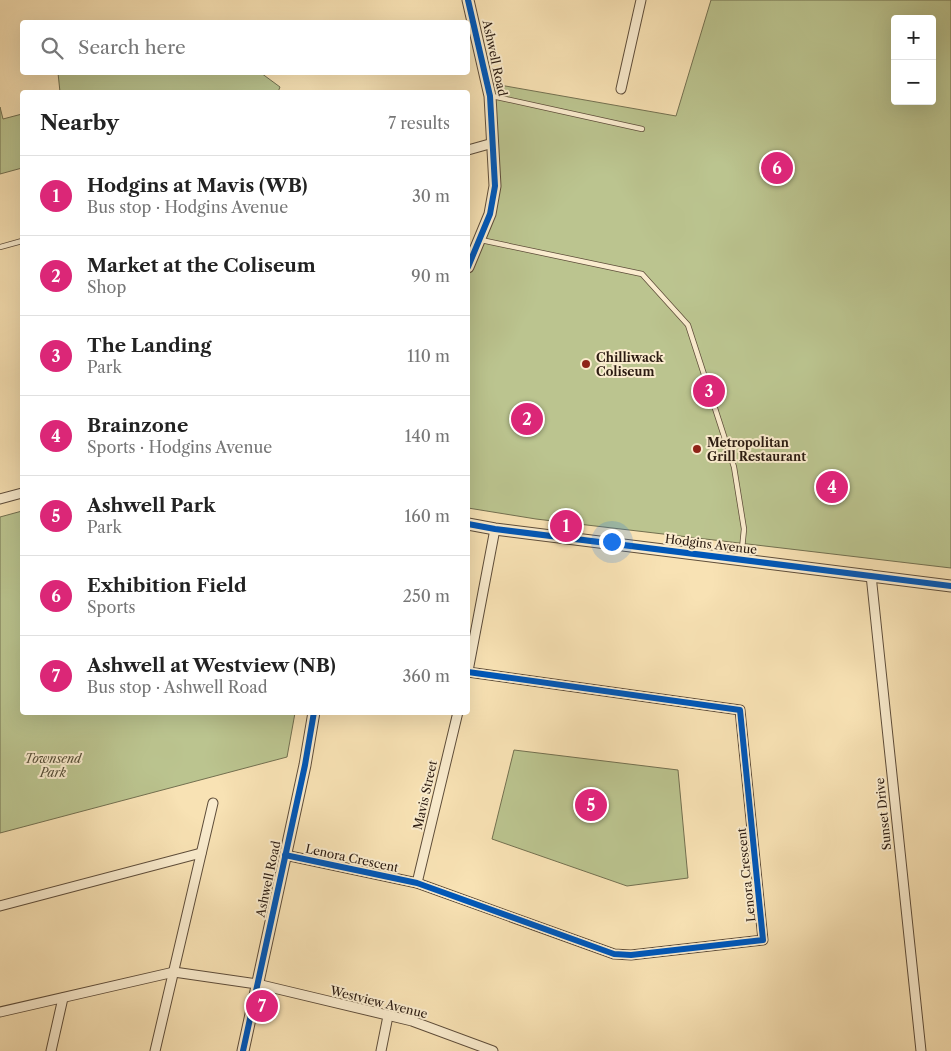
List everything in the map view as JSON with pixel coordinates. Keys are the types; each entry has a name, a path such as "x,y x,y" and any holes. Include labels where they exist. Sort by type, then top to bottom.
{"street":[{"name":"Ashwell Road","path":"468,0 490,96 495,178 494,200 481,240 470,263"},
{"path":"620,89 641,0"},
{"path":"470,149 493,143"},
{"path":"0,499 20,494"},
{"name":"Hodgins Avenue","path":"470,524 951,586"},
{"path":"470,661 495,529"},
{"name":"Sunset Drive","path":"871,575 922,1051"},
{"name":"Lenora Crescent","path":"285,855 418,883 614,954 632,956 763,940 740,710 470,672"},
{"name":"Ashwell Road","path":"243,1051 313,715"},
{"name":"Mavis Street","path":"418,883 457,715"},
{"path":"155,1051 213,803"},
{"path":"0,906 201,853"},
{"path":"0,1012 174,972 257,984"},
{"name":"Westview Avenue","path":"257,984 412,1021 494,1051"},
{"path":"51,1051 64,998"},
{"path":"381,1051 388,1016"}],"lane":[{"path":"490,96 642,129"},
{"path":"481,240 642,274 688,325 734,467 744,529 741,559"},
{"path":"0,247 20,242"}],"green space":[{"path":"711,0 951,0 951,568 536,519 470,508 470,270 486,235 498,151 494,84 676,116"},
{"path":"58,75 264,75 280,87 279,90 60,90"},
{"path":"0,107 3,119 20,115 20,169 0,174"},
{"name":"Townsend Park","path":"20,512 20,715 295,715 287,757 0,833 0,517"},
{"path":"514,750 678,770 688,878 627,886 492,839"}],"cycle path":[{"path":"468,0 490,96 495,186 490,214 470,262"},
{"path":"470,524 951,586"},
{"path":"285,855 417,883 614,954 631,955 763,940 740,710 470,672"},
{"path":"243,1051 305,765 313,715"}],"place":[{"name":"Exhibition Field","path":"777,168"},
{"name":"Chilliwack Coliseum","path":"586,364"},
{"name":"The Landing","path":"709,391"},
{"name":"Market at the Coliseum","path":"527,419"},
{"name":"Metropolitan Grill Restaurant","path":"697,449"},
{"name":"Brainzone","path":"832,487"},
{"name":"Hodgins at Mavis (WB)","path":"566,526"},
{"name":"Ashwell Park","path":"591,805"},
{"name":"Ashwell at Westview (NB)","path":"262,1006"}]}
